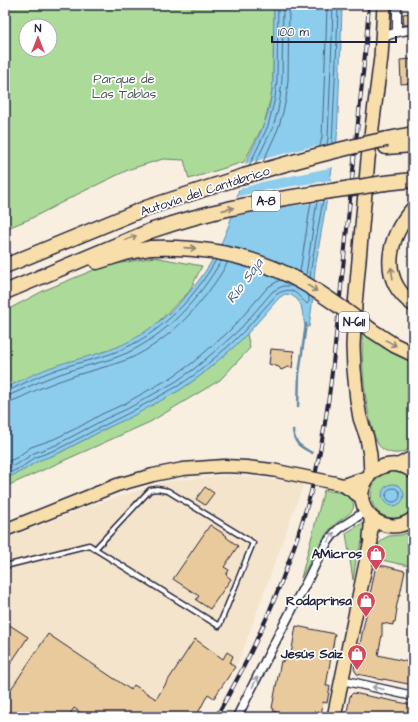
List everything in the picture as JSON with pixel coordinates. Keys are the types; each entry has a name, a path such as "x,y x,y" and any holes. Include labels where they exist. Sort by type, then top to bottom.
{"highway":[{"name":"N-611","path":"362,498 363,489 369,475 370,455 360,418 357,400 353,359 355,305 368,160 378,87 384,5"},
{"path":"387,143 413,134"},
{"path":"387,143 413,144"},
{"name":"Autovía del Cantábrico","path":"5,266 146,208 244,176 302,159 387,143"},
{"name":"Autovía del Cantábrico","path":"5,292 150,231 192,218 232,208 293,197 413,180"},
{"path":"5,256 61,235 146,208"},
{"path":"413,209 399,228 390,260 393,279 396,286 413,304"},
{"path":"5,296 74,269 125,253 151,248 180,248 214,251 265,264 287,274 314,289 394,345 413,354"},
{"name":"N-611","path":"366,438 376,452 396,465 408,468 413,472"},
{"path":"369,475 376,469 383,466 396,465 413,458"},
{"path":"334,717 368,553 372,541 370,537 371,527 368,514 362,498"},
{"path":"368,514 381,524 389,526 398,526 412,520"},
{"path":"372,541 389,526"}],"main road":[{"path":"5,530 117,485 153,475 183,469 210,466 247,467 272,470 339,484 362,498"},
{"path":"339,484 369,475"}],"street":[{"path":"397,5 397,32"},
{"path":"382,38 397,32 413,30"},
{"path":"237,717 328,541 340,528 368,514"},
{"path":"342,680 413,696"}],"lane":[{"path":"5,566 89,545 95,549 218,626 253,543 168,491 157,489 150,490 95,549"}],"shaded area":[{"path":"230,475 304,483 241,656 214,698 208,695 197,717 5,717 5,539 89,506 168,481"}],"green space":[{"name":"Parque de Las Tablas","path":"5,5 274,5 273,79 271,97 264,124 244,162 189,179 184,160 163,159 130,169 30,219 5,229"},
{"path":"154,257 202,266 189,292 155,325 106,360 5,401 5,311 45,290 101,267"},
{"path":"362,332 384,348 413,361 413,446 404,452 393,453 384,450 378,444 374,435 364,387"},
{"path":"247,334 250,348 220,380 150,422 5,487 5,472 59,453 180,390 200,376"},
{"path":"394,471 405,474 413,481 413,508 405,515 394,518 384,516 377,511 371,496 372,488 376,480 384,474"},
{"path":"324,490 347,495 352,500 354,506 350,513 333,526 326,534 301,578"},
{"path":"361,524 365,527 365,532 356,560 353,580 346,533"},
{"path":"413,531 413,570 409,566 375,558 379,544 383,539 389,536 401,535"}],"water":[{"name":"Río Saja","path":"274,5 342,5 337,139 315,269 309,327 305,326 301,305 297,299 291,295 285,294 279,298 235,346 200,376 180,390 131,417 59,453 38,461 5,479 5,388 49,368 117,347 141,335 156,324 185,297 209,266 232,217 244,168 262,130 269,108 273,79"},
{"path":"393,484 401,487 404,495 401,503 393,506 385,503 382,495 385,487"}],"pier":[{"path":"338,142 334,167 262,182 237,190 244,164 306,148"},
{"path":"332,180 329,201 229,217 235,197 262,191"}],"building":[{"path":"412,13 412,25 404,25 403,14"},
{"path":"413,59 413,83 401,84 400,60"},
{"path":"271,349 294,351 292,368 288,367 281,370 279,367 269,364"},
{"path":"205,487 214,493 205,505 196,499"},
{"path":"210,525 227,536 226,537 238,546 224,567 229,570 226,575 231,579 210,609 196,600 199,596 173,579"},
{"path":"376,565 405,571 396,609 395,622 393,622 393,625 382,623 382,635 378,655 413,663 413,685 357,674 354,669"},
{"path":"5,622 28,637 5,672"},
{"path":"296,626 335,634 326,686 330,686 327,703 323,702 321,717 280,717 280,713 273,711 274,709 272,708 281,661 283,662 283,659 290,660"},
{"path":"48,634 131,690 134,685 156,699 195,639 223,659 227,652 233,656 230,663 235,667 214,698 208,694 196,717 87,717 74,708 68,717 5,717 5,698"},
{"path":"353,693 413,705 413,717 346,717 350,696"}],"waterway":[{"path":"298,407 299,374 306,324"},
{"path":"293,430 297,442 304,449 312,453"}],"railway":[{"path":"216,717 245,663 271,608 293,550 317,467 333,365 369,5"}],"place":[{"name":"AMicros","path":"376,571"},
{"name":"Rodaprinsa","path":"366,618"},
{"name":"Jesús Saiz","path":"357,671"}]}
